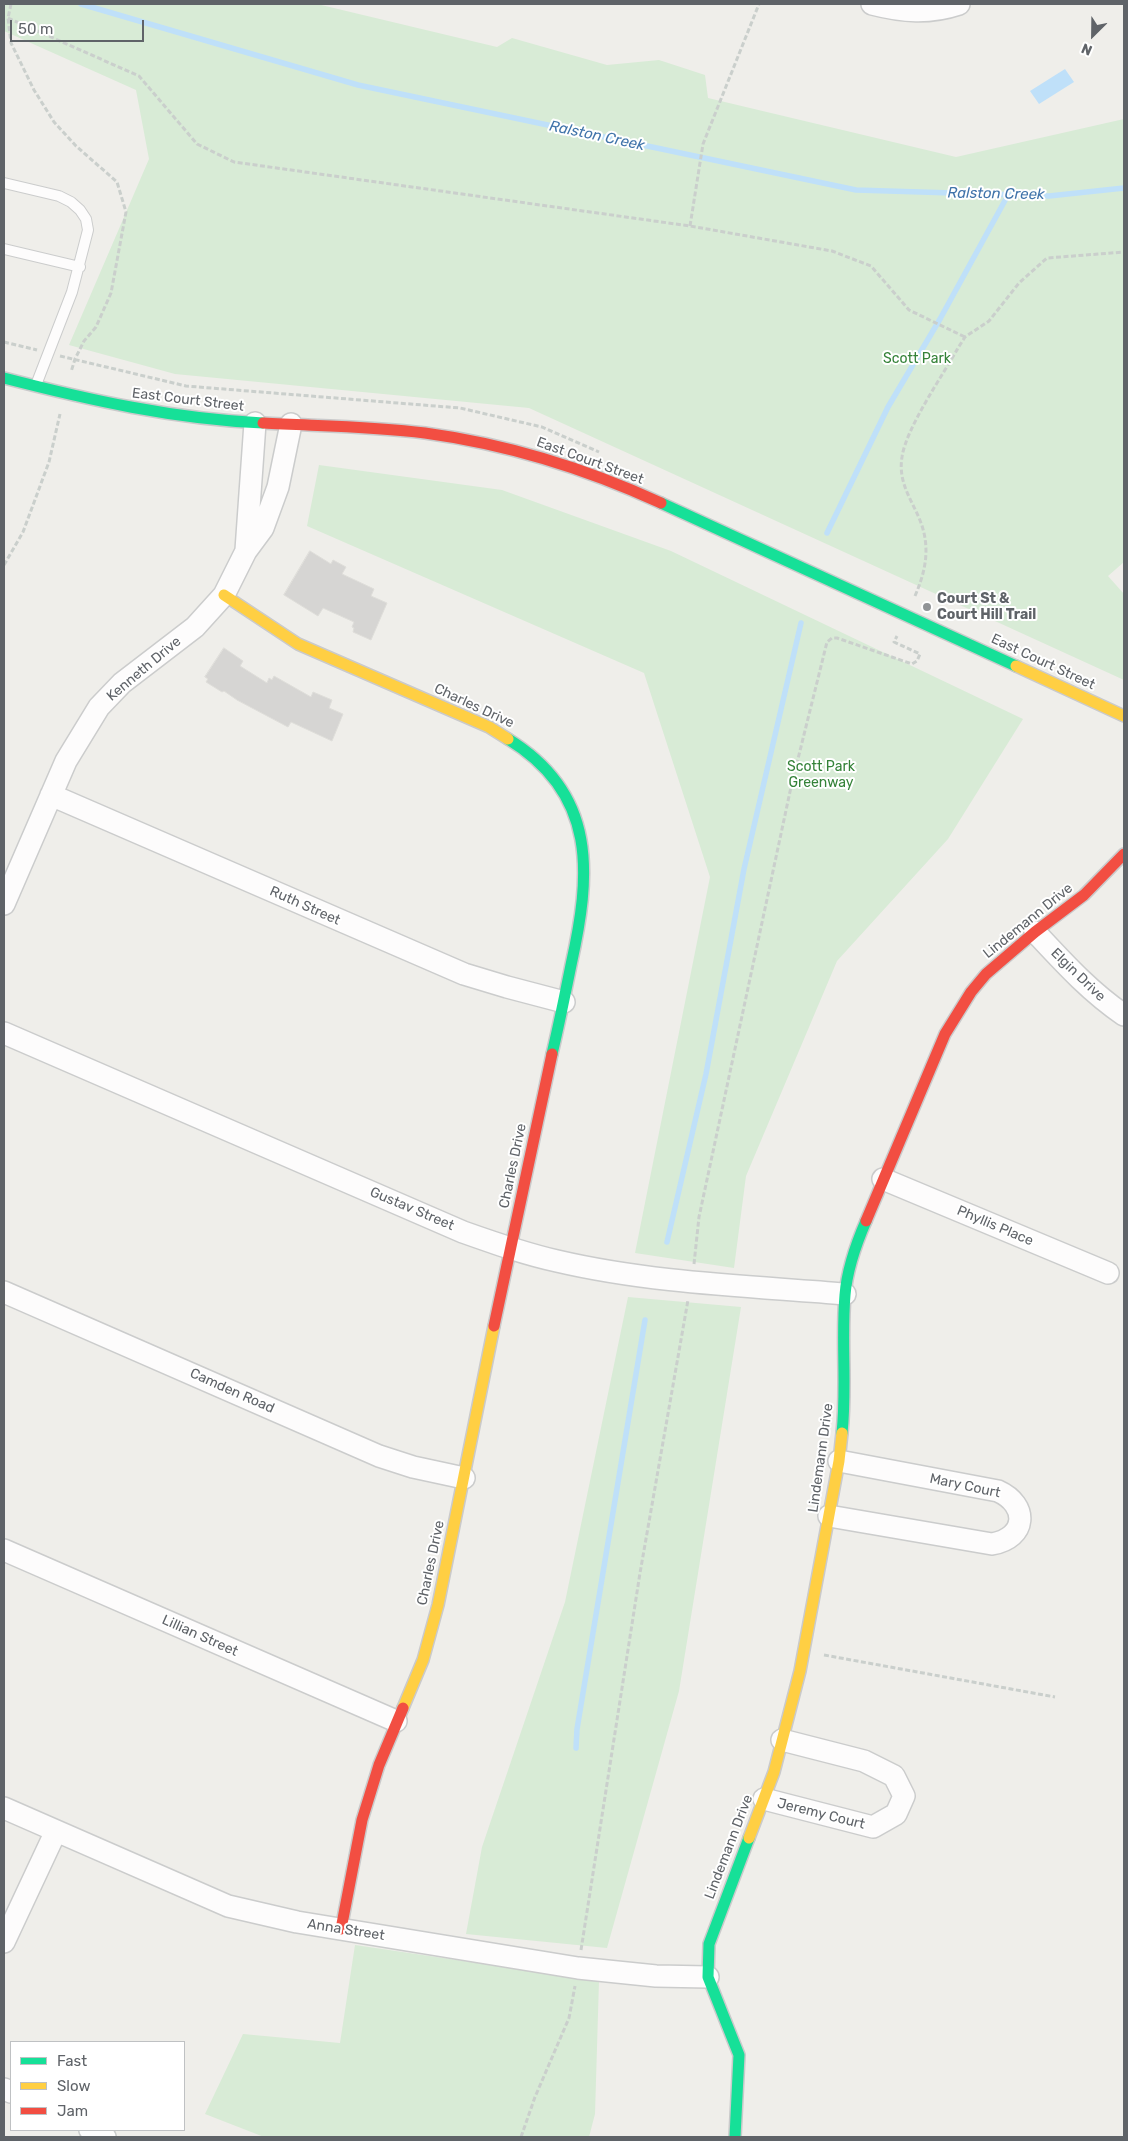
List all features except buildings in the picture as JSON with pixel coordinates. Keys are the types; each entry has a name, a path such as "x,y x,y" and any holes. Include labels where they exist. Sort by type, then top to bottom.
{"street":[{"path":"872,4 912,11 938,11 959,4"},
{"name":"East Court Street","path":"4,378 134,410 255,423 374,428 427,433 513,450 580,470 630,489 1124,716"},
{"name":"Kenneth Drive","path":"246,551 255,423"},
{"name":"Kenneth Drive","path":"4,904 66,762 99,707 122,683 195,627 224,595 246,551 263,528 278,487 291,424"},
{"name":"Charles Drive","path":"224,595 298,644 489,727 513,740 550,773 575,814 586,865 586,886 582,916 510,1248 438,1605 423,1660 379,1765 362,1820 342,1929"},
{"name":"Ruth Street","path":"51,795 464,974 507,988 564,1002"},
{"name":"Lindemann Drive","path":"735,2137 739,2055 708,1977 708,1944 774,1772 804,1651 839,1461 844,1413 845,1294 855,1246 945,1034 954,1017 986,974 1035,932 1084,895 1124,854"},
{"name":"Elgin Drive","path":"1035,932 1084,984 1104,1001 1124,1014"},
{"name":"Gustav Street","path":"4,1033 463,1232 510,1248 559,1262 626,1274 845,1294"},
{"name":"Phyllis Place","path":"883,1178 1108,1273"},
{"name":"Camden Road","path":"4,1292 379,1456 413,1467 464,1478"},
{"name":"Mary Court","path":"829,1516 992,1544 1004,1542 1012,1536 1018,1526 1020,1515 1017,1503 1009,1496 998,1491 839,1461"},
{"name":"Lillian Street","path":"4,1550 396,1721"},
{"name":"Jeremy Court","path":"764,1799 873,1827 896,1814 904,1796 894,1776 864,1761 782,1740"},
{"name":"Anna Street","path":"4,1808 228,1906 297,1922 578,1968 656,1976 708,1977"},
{"path":"4,1942 56,1831"},
{"path":"92,2131 105,2137"}],"lane":[{"path":"4,183 59,196 71,202 86,219 88,230 72,292 35,386"},
{"path":"4,249 80,267"}],"path":[{"path":"12,4 8,18 139,76 198,144 234,162 690,226 832,251 871,266 908,310 965,337"},
{"path":"690,226 703,144 760,4"},
{"path":"521,2137 535,2097 569,2018 640,1573 692,1281 701,1207 789,796 827,642 832,638 837,638 907,664 917,661 920,654 894,642 900,627 910,618 911,604 926,563 924,532 904,487 902,457 910,431 965,337 989,321 1019,283 1047,258 1124,252"},
{"path":"804,1651 1055,1697"}],"green space":[{"name":"Scott Park","path":"4,4 317,4 497,47 512,38 607,65 659,60 705,75 708,98 956,157 1124,119 1124,562 1108,576 1124,594 1124,680 529,408 175,374 69,345 149,159 136,90 4,31"},
{"name":"Scott Park Greenway","path":"319,465 502,490 671,551 1023,719 948,839 837,961 746,1176 734,1268 635,1253 710,877 644,673 307,526"},
{"path":"628,1297 741,1307 679,1691 607,1948 466,1934 482,1847 565,1602"},
{"path":"355,1945 599,1981 595,2114 589,2137 264,2137 205,2114 243,2034 340,2043"}],"water":[{"path":"1065,69 1074,82 1039,104 1030,91"}],"waterway":[{"name":"Ralston Creek","path":"81,4 358,85 856,190 1049,196 1124,188"},
{"path":"827,533 888,407 940,319 1008,195"},
{"path":"667,1242 706,1074 744,869 801,623"},
{"path":"576,1748 577,1729 645,1320"}],"traffic: fast":[{"path":"4,378 68,394 164,413 263,423"},
{"path":"661,503 1016,666"},
{"path":"508,739 537,761 559,785 573,811 581,839 584,868 578,932 552,1054"},
{"path":"842,1433 845,1295 852,1257 866,1221"},
{"path":"735,2137 739,2055 708,1977 709,1944 749,1838"}],"traffic: slow":[{"path":"224,595 298,644 489,727 508,739"},
{"path":"1016,666 1124,716"},
{"path":"403,1708 423,1660 438,1605 494,1326"},
{"path":"749,1838 774,1772 800,1671 839,1461 842,1433"}],"traffic: jam":[{"path":"263,423 405,431 486,444 546,459 604,479 661,503"},
{"path":"866,1221 945,1034 971,992 986,974 1035,932 1084,895 1124,854"},
{"path":"494,1326 552,1054"},
{"path":"341,1929 362,1820 379,1765 403,1708"}],"place":[{"name":"Court St & Court Hill Trail","path":"927,607"}]}
